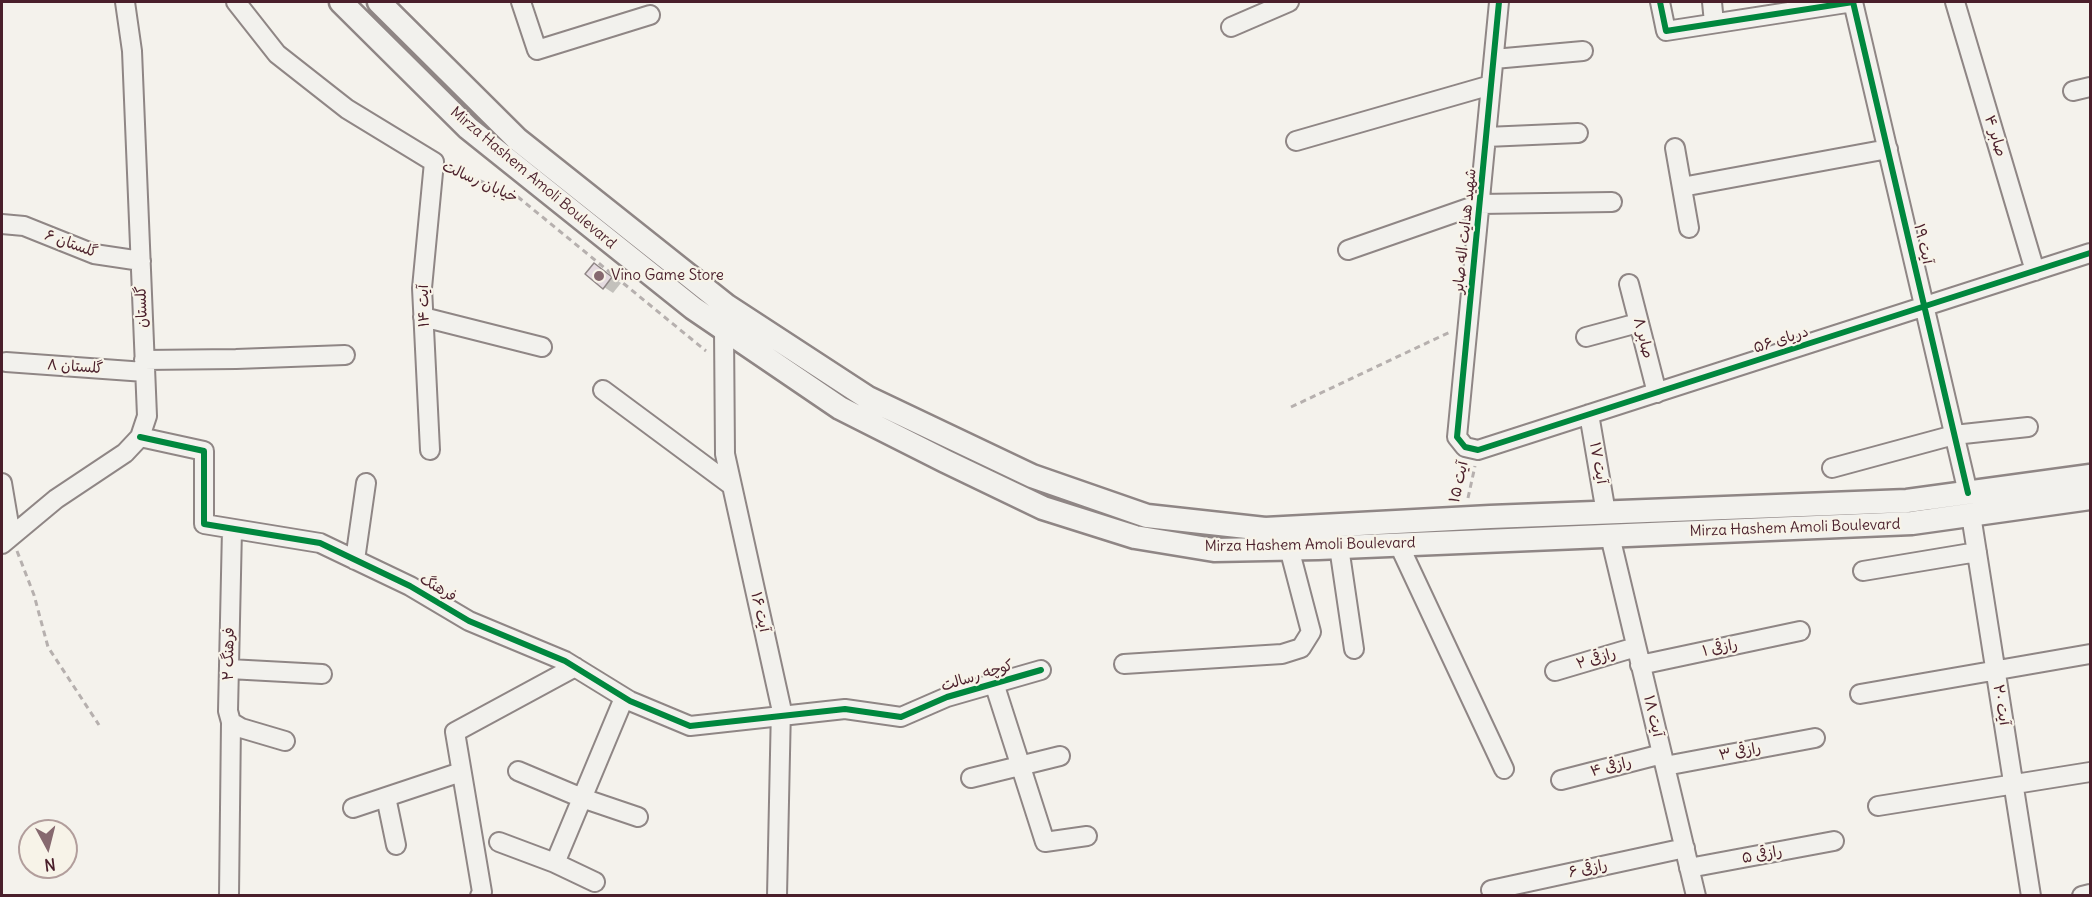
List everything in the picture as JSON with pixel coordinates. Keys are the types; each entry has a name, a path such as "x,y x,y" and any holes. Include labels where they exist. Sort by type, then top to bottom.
{"main road":[{"name":"Mirza Hashem Amoli Boulevard","path":"341,2 468,128 616,232 868,398 1032,476 1147,516 1265,529 1467,518 1907,501 1969,504 2091,498"},
{"name":"Mirza Hashem Amoli Boulevard","path":"379,2 517,140 616,232 693,308 724,330 840,408 945,462 1043,508 1135,537 1214,550 1399,545 1912,523 1969,504 2091,476"},
{"path":"1467,518 1466,529 1469,542"},
{"path":"1428,543 1434,539 1437,530 1432,520"}],"street":[{"name":"گلستان","path":"125,2 132,51 147,416 140,437"},
{"name":"خیابان رسالت","path":"236,2 277,54 347,109 434,162"},
{"path":"520,2 537,50 650,15"},
{"path":"1231,27 1289,2"},
{"name":"شهید هدایت اله صابر","path":"1478,450 1465,447 1457,437 1499,2"},
{"path":"1660,2 1666,31 1853,2"},
{"path":"1712,2 1714,23"},
{"name":"آیت ۱۹","path":"1853,2 1969,504"},
{"name":"صابر ۴","path":"1955,2 2035,271"},
{"path":"1494,59 1583,51"},
{"path":"1296,141 1491,84"},
{"path":"1486,137 1578,133"},
{"path":"1675,148 1689,228"},
{"path":"1682,187 1888,149"},
{"name":"آيت ۱۴","path":"430,450 422,288 434,162"},
{"path":"1348,250 1480,204 1612,202"},
{"name":"گلستان ۶","path":"2,224 24,226 94,254 141,261"},
{"name":"دریای ۵۶","path":"1478,450 2091,253"},
{"name":"صابر ۸","path":"1629,284 1657,393"},
{"path":"423,317 542,347"},
{"path":"1586,337 1638,323"},
{"name":"آیت ۱۶","path":"724,330 725,454 781,707 777,896"},
{"name":"گلستان ۸","path":"6,362 144,366 236,359 345,355"},
{"path":"603,390 732,485"},
{"name":"آیت ۱۷","path":"1589,414 1606,513"},
{"path":"1833,468 1954,435 2028,427"},
{"path":"6,540 56,499 125,453 140,437"},
{"name":"فرهنگ","path":"140,437 204,451 204,524 320,543 410,586 469,621 565,661 624,698 690,726 781,716"},
{"path":"2,483 6,540"},
{"path":"355,560 366,483"},
{"name":"آیت ۲۰","path":"1969,504 2031,896"},
{"name":"فرهنگ ۲","path":"229,896 231,722 228,711 232,529"},
{"name":"آیت ۱۸","path":"1610,536 1696,896"},
{"path":"1399,545 1504,769"},
{"path":"1339,547 1354,649"},
{"path":"1124,664 1282,654 1301,648 1311,632 1289,548"},
{"path":"1863,571 1977,552"},
{"name":"رازقی ۱","path":"1638,656 1800,630"},
{"path":"1860,694 2091,654"},
{"name":"رازقی ۲","path":"1555,671 1638,656"},
{"path":"480,896 482,892 455,732 575,668"},
{"path":"229,669 322,674"},
{"name":"کوچه رسالت","path":"781,716 845,709 901,717 947,697 1041,670"},
{"path":"994,684 1046,842 1087,836"},
{"path":"555,863 624,698"},
{"path":"231,722 241,728 285,741"},
{"name":"رازقی ۳","path":"1663,760 1815,738"},
{"path":"971,778 1060,756"},
{"name":"رازقی ۴","path":"1561,780 1663,760"},
{"path":"518,771 582,798 638,817"},
{"path":"353,808 461,772"},
{"path":"1878,806 2091,772"},
{"path":"386,797 396,845"},
{"name":"رازقی ۵","path":"1689,868 1834,841"},
{"path":"499,842 555,863 595,882"},
{"name":"رازقی ۶","path":"1491,890 1684,848"},
{"path":"2082,896 2091,894"}],"path":[{"path":"1291,407 1468,324"},
{"path":"6,540 34,595 48,647 99,724"}],"building":[{"name":"Vino Game Store","path":"594,263 612,277 603,289 585,274"}],"cycle path":[{"path":"1499,2 1457,437 1465,447 1478,450 2090,253"},
{"path":"1660,2 1666,31 1853,2 1968,493"},
{"path":"140,437 204,451 204,524 320,543 410,586 469,621 565,661 630,701 690,726 845,709 901,717 947,697 1041,670"}],"place":[{"name":"Vino Game Store","path":"599,276"}]}
